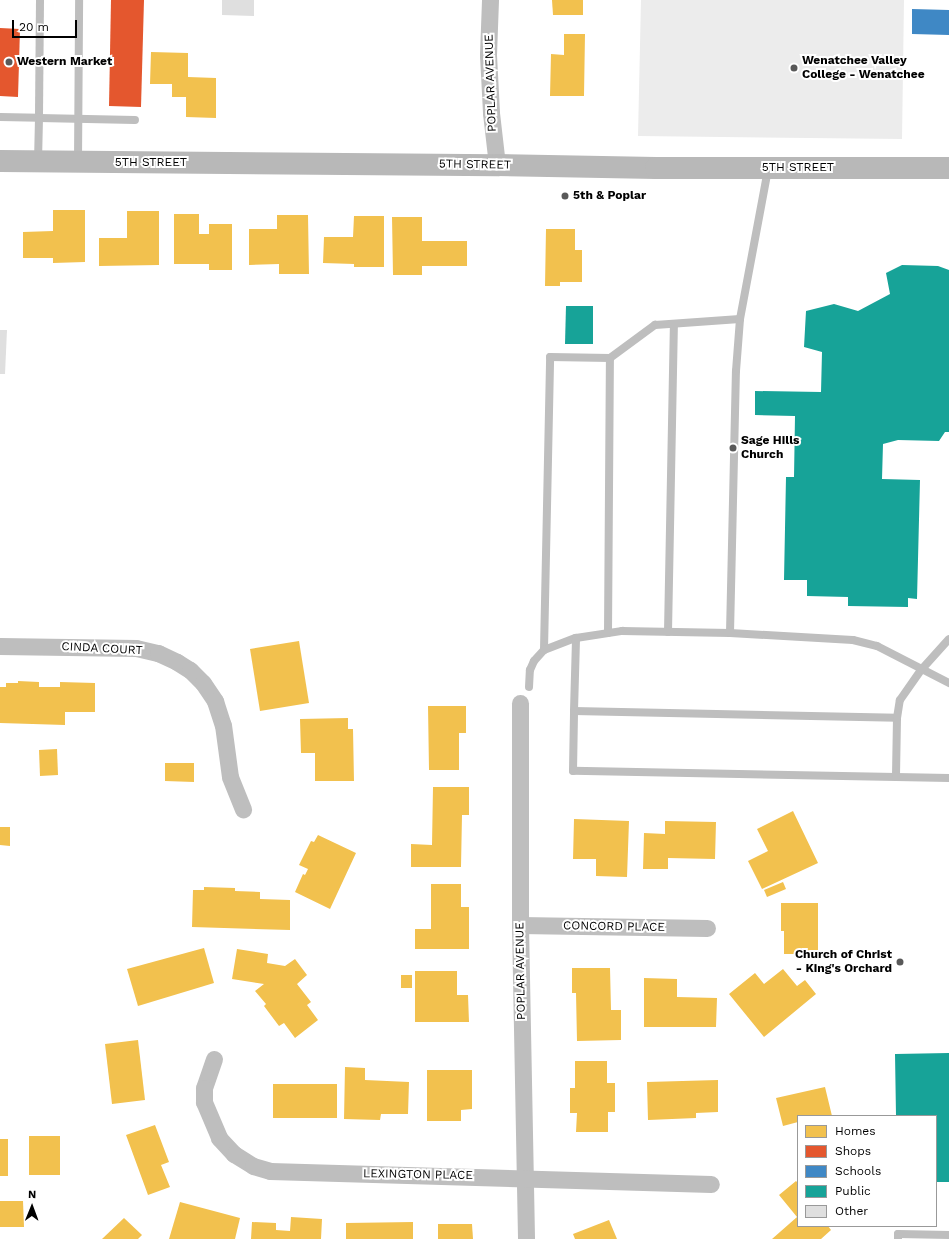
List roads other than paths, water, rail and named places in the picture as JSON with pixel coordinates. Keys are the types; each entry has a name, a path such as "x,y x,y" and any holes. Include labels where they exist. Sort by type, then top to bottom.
{"main road":[{"name":"5TH STREET","path":"0,161 768,168 949,168"}],"street":[{"name":"POPLAR AVENUE","path":"490,0 488,55 490,113 497,165"},
{"name":"CINDA COURT","path":"0,646 136,648 158,653 190,670 203,683 215,700 223,724 230,777 243,810"},
{"name":"POPLAR AVENUE","path":"520,703 520,925 526,1239"},
{"name":"CONCORD PLACE","path":"520,925 707,928"},
{"name":"LEXINGTON PLACE","path":"214,1059 204,1088 204,1102 219,1138 234,1154 253,1166 270,1171 711,1184"}],"lane":[{"path":"38,162 40,0"},
{"path":"78,162 79,0"},
{"path":"0,117 135,120"},
{"path":"730,633 736,371 740,319 768,168"},
{"path":"544,650 550,356 610,358 655,325 740,319"},
{"path":"668,632 674,324"},
{"path":"608,633 610,358"},
{"path":"529,687 530,670 534,661 544,650 576,638 622,631 730,633 853,640 877,646 949,683"},
{"path":"576,638 573,771 949,778"},
{"path":"896,778 897,718 900,700 922,669 949,639"},
{"path":"574,711 897,718"},
{"path":"898,1239 898,1234 949,1235"}],"place":[{"name":"Western Market","path":"9,62"},
{"name":"Wenatchee Valley College - Wenatchee","path":"794,68"},
{"name":"5th & Poplar","path":"565,196"},
{"name":"Sage Hills Church","path":"733,448"},
{"name":"Church of Christ - King's Orchard","path":"900,962"}]}
